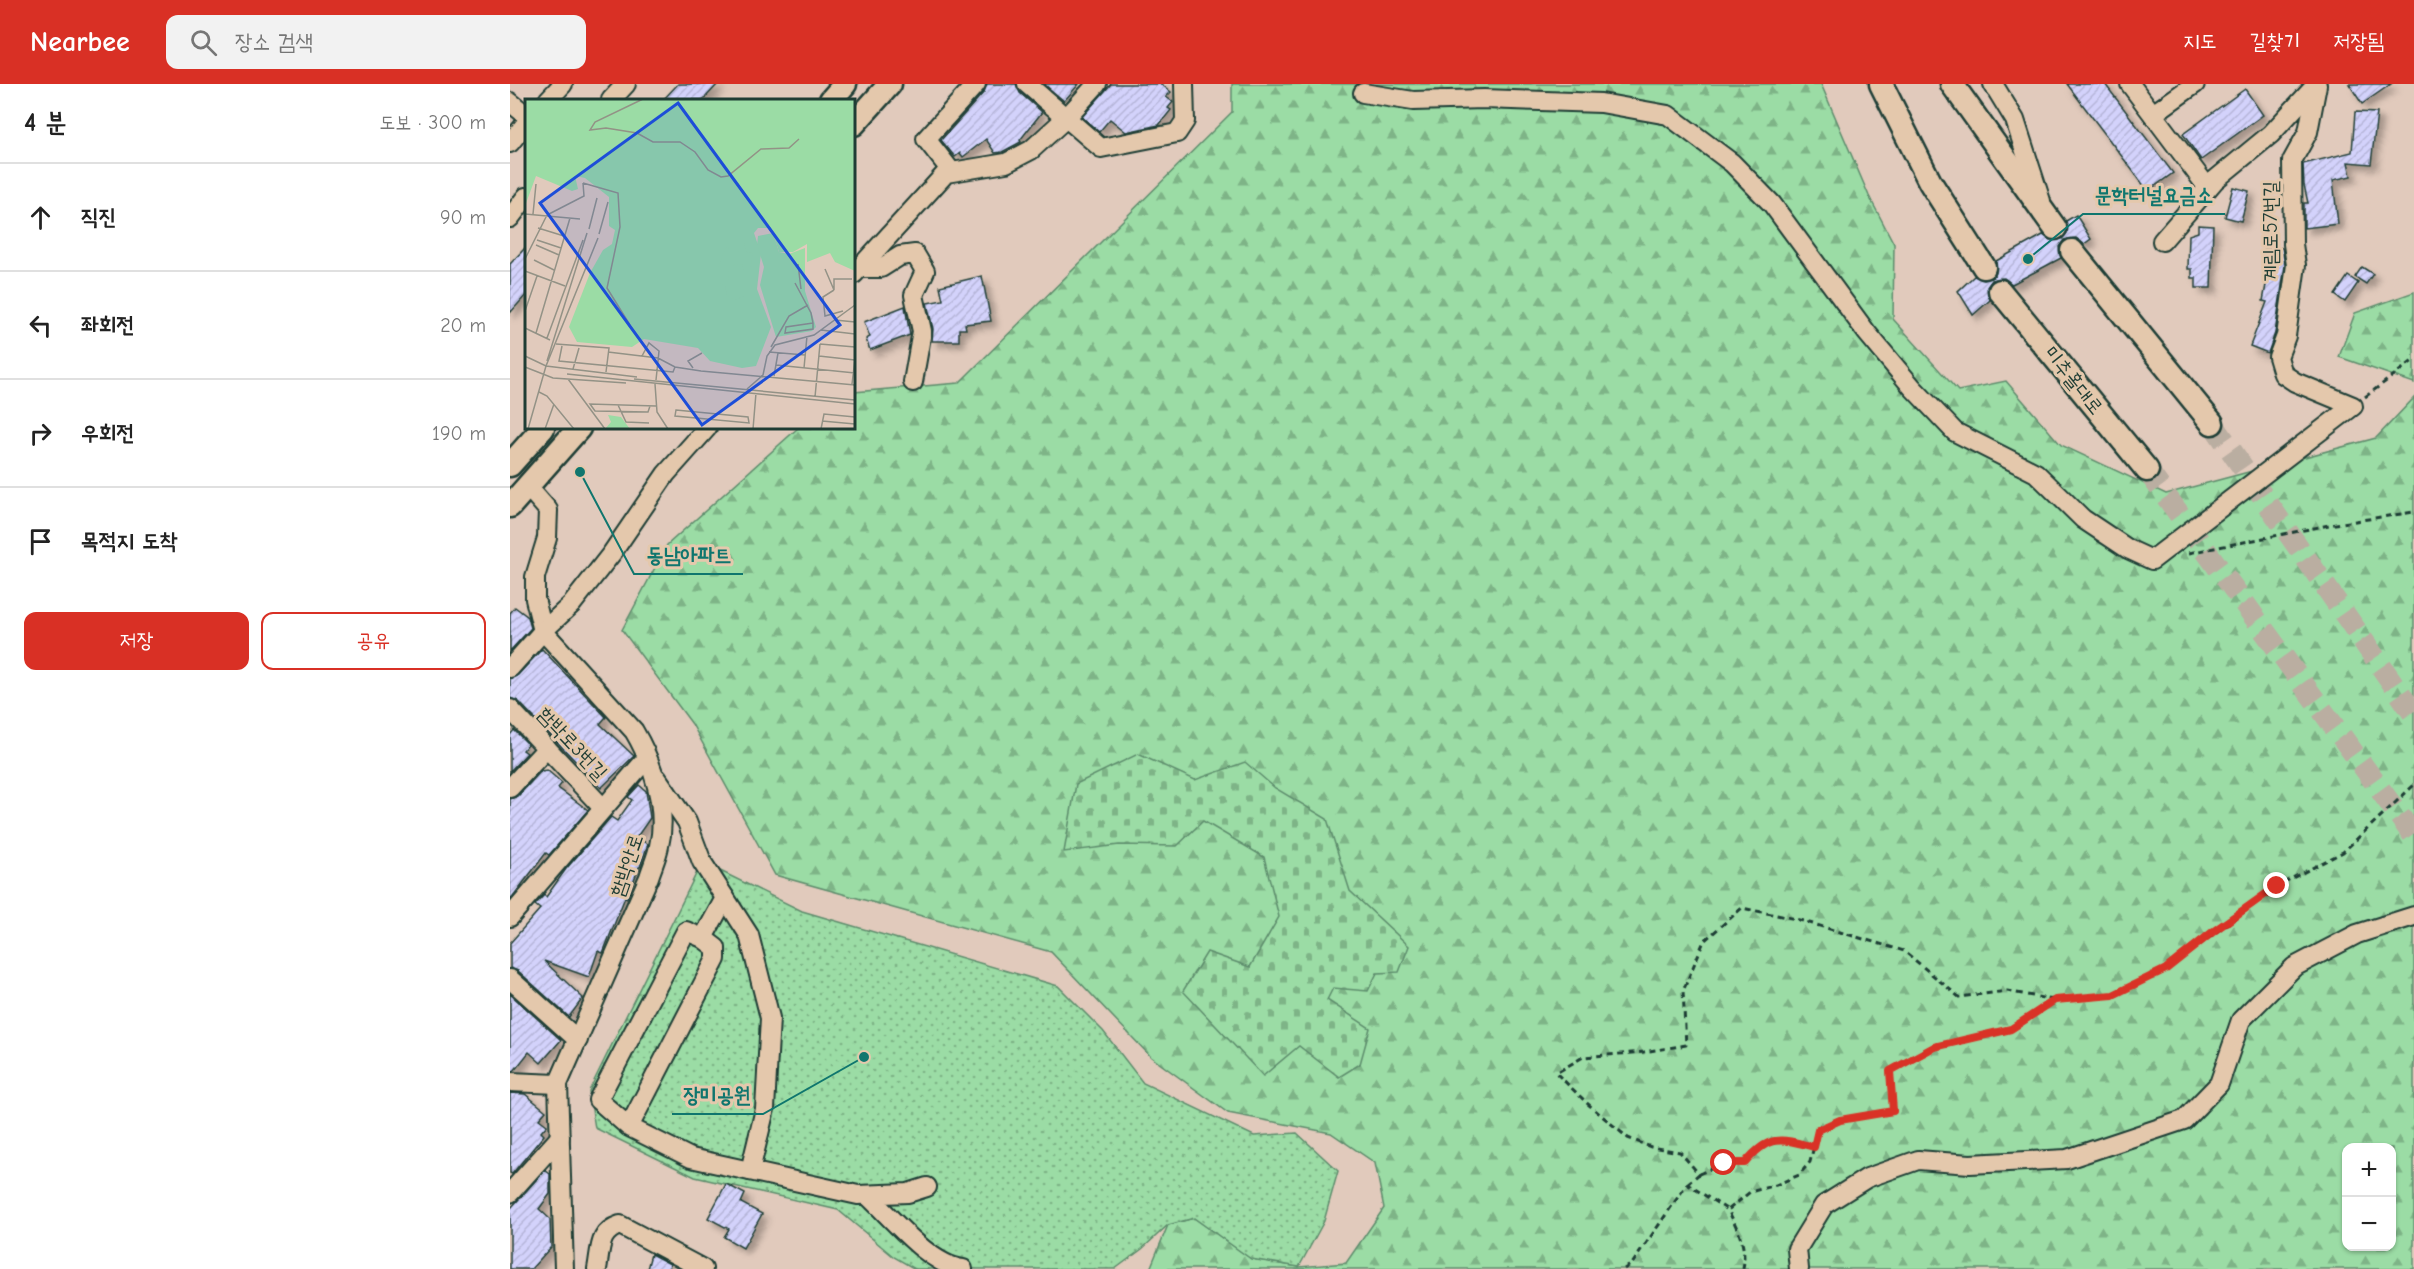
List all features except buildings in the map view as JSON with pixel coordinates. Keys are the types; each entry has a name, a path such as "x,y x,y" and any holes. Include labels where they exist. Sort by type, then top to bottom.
{"main road":[{"path":"832,99 845,84"},
{"path":"855,123 890,84"},
{"path":"1881,84 1930,182 1984,267"},
{"path":"1952,84 2051,223"},
{"path":"2072,251 2212,423"},
{"name":"미추홀대로","path":"2000,291 2147,470"},
{"path":"510,465 542,429"},
{"path":"510,506 578,429"}],"street":[{"path":"549,99 563,84"},
{"path":"612,99 626,84"},
{"path":"856,271 946,173 948,167 926,139 976,84"},
{"path":"1027,84 1101,148 1177,133 1185,121 1184,84"},
{"path":"946,173 1005,163 1030,150 1097,84"},
{"path":"1993,84 2015,120 2051,223"},
{"path":"2152,114 2195,84"},
{"path":"2133,85 2208,188"},
{"name":"계림로57번길","path":"2162,241 2208,188 2271,134 2317,85"},
{"name":"계림로57번길","path":"2317,85 2308,132 2292,161 2293,244 2296,265 2286,336 2278,357 2283,374 2295,382 2353,406"},
{"path":"1364,93 1413,101 1484,99 1600,103 1668,115 1732,163 1772,204 1867,333 1913,388 1955,432 2036,473 2083,519 2128,549 2152,560 2353,406"},
{"path":"510,102 525,115"},
{"path":"510,143 525,124"},
{"path":"510,218 525,198"},
{"path":"856,271 881,268 900,256 915,254 925,271 914,295 922,331 913,382"},
{"path":"510,668 572,604 612,553 666,474 706,429"},
{"name":"함박안로","path":"527,486 548,510 547,538 535,578 535,600 543,632 634,731 649,763 659,801 661,827 660,846 649,877 558,1084 560,1265"},
{"name":"함박로3번길","path":"510,708 603,808"},
{"path":"510,788 547,748"},
{"path":"510,916 603,808 649,763 687,822 702,862 749,935 770,1018 765,1109 750,1171"},
{"path":"703,938 725,898"},
{"path":"1799,1269 1797,1249 1824,1205 1867,1178 1918,1160 1970,1164 2067,1159 2184,1120 2219,1084 2241,1020 2294,967 2357,934 2414,916"},
{"path":"629,1127 716,959 716,948 703,938 686,931 598,1100 629,1127 691,1158 858,1196 908,1193 927,1187"},
{"path":"510,979 578,1040"},
{"path":"510,1082 558,1084"},
{"path":"510,1193 560,1137"},
{"path":"867,1194 930,1255 952,1268 963,1269"},
{"path":"597,1269 603,1235 611,1228 621,1226 703,1269"}],"path":[{"path":"2353,406 2414,360"},
{"path":"2185,553 2329,525 2414,512"},
{"path":"1699,1174 1680,1152 1652,1147 1628,1138 1556,1073 1583,1058 1686,1045 1683,991 1695,961 1704,941 1742,908 1797,919 1904,951 1959,997 2007,991 2055,1000 2113,995 2166,969 2277,886 2343,852 2414,785"},
{"path":"1728,1210 1750,1192 1776,1185 1799,1175 1810,1162 1818,1130 1840,1120 1893,1111 1890,1071 1934,1047 2011,1029 2055,1000"},
{"path":"1624,1269 1632,1264 1687,1184 1699,1174 1724,1163 1745,1163 1759,1146 1784,1139 1814,1147"},
{"path":"1687,1184 1728,1210 1742,1237 1745,1257 1743,1269"}],"green space":[{"path":"1232,84 1821,84 1869,196 1894,244 1893,319 1958,391 2006,381 2061,445 2166,494 2376,438 2414,398 2414,1269 1150,1269 1168,1225 1194,1218 1252,1259 1299,1267 1346,1263 1384,1208 1375,1163 1331,1133 1228,1113 1151,1057 1051,952 775,875 692,724 622,630 667,545 797,429 855,429 855,392 959,383 1232,112"},
{"path":"2414,292 2414,383 2339,357 2355,313"},
{"path":"1138,754 1195,780 1245,762 1275,788 1327,819 1350,891 1409,946 1399,972 1377,973 1368,991 1333,988 1327,1000 1370,1028 1360,1064 1339,1077 1299,1046 1263,1076 1183,991 1207,952 1250,967 1279,917 1264,857 1203,821 1177,846 1119,845 1064,852 1076,784"},
{"path":"702,862 802,911 1058,986 1103,1031 1143,1083 1254,1136 1297,1133 1338,1171 1324,1221 1299,1267 1251,1259 1194,1218 1168,1225 1142,1249 1115,1269 915,1269 894,1257 838,1210 695,1177 595,1128 589,1091"}],"tunnel":[{"path":"2212,423 2414,714"},
{"path":"2147,470 2414,836"}],"place":[{"name":"문학터널요금소","path":"2028,259"},
{"name":"동남아파트","path":"580,472"},
{"name":"장미공원","path":"864,1057"}],"route":[{"path":"1724,1163 1745,1163 1759,1146 1784,1139 1814,1147 1818,1130 1840,1120 1893,1111 1890,1071 1934,1047 2011,1029 2055,1000 2113,995 2166,969 2277,886"}]}
